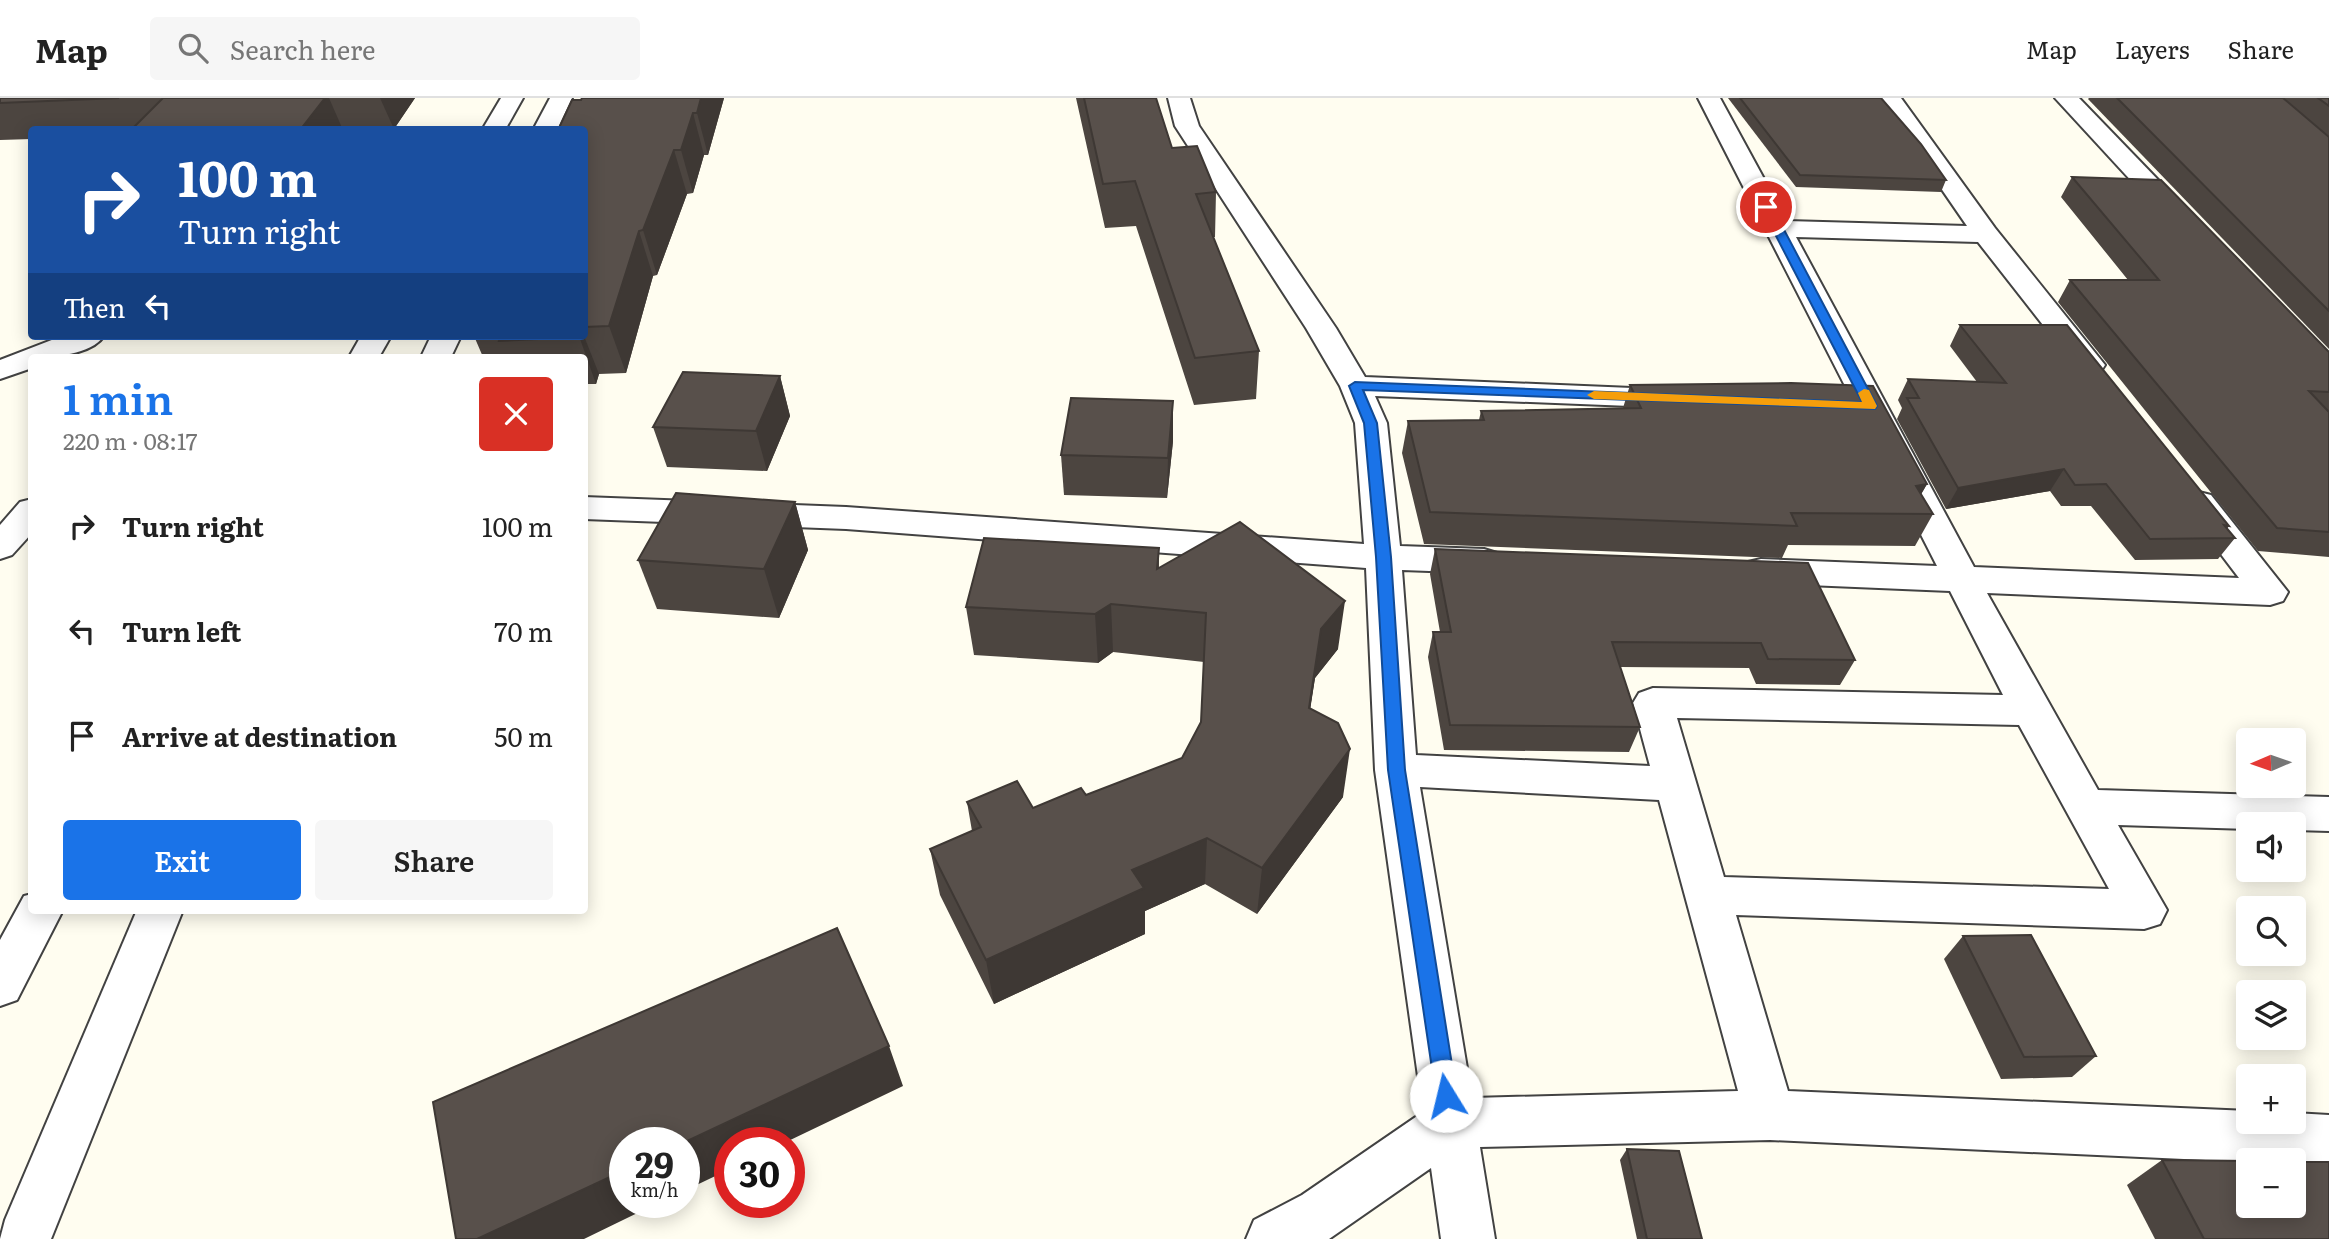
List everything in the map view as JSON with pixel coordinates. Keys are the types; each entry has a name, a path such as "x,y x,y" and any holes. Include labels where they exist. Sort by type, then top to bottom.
{"street":[{"path":"495,126 512,98"},
{"path":"547,126 561,98"},
{"path":"1179,98 1187,125 1279,261 1355,386 1371,423 1384,557 1396,770 1468,1239"},
{"path":"1708,895 2144,910 2031,710 1962,579 1857,405 1778,229 1709,98"},
{"path":"1891,98 1986,234 2107,386"},
{"path":"2066,98 2198,237"},
{"path":"1778,229 1986,234"},
{"path":"42,354 79,340"},
{"path":"0,370 28,359"},
{"path":"1355,386 1704,399"},
{"path":"1728,570 2270,592 2184,484"},
{"path":"0,499 28,498"},
{"path":"588,508 846,518 1384,557 1521,562"},
{"path":"0,547 28,515"},
{"path":"1770,1115 1653,703 2031,710"},
{"path":"1396,770 1677,785"},
{"path":"2086,807 2329,814"},
{"path":"0,985 38,914"},
{"path":"24,1239 158,914"},
{"path":"1273,1239 1321,1214 1451,1123 1770,1115 2329,1140"}],"building":[{"path":"0,98 119,98 0,103"},
{"path":"163,98 325,98 303,126 135,126"},
{"path":"701,98 681,150 674,150 643,230 639,231 609,326 588,327 588,126 560,126 572,100"},
{"path":"1084,98 1156,98 1172,148 1197,146 1216,192 1196,194 1259,351 1195,358 1135,181 1103,184"},
{"path":"1740,98 1881,98 1921,144 1946,180 1800,175"},
{"path":"2117,98 2283,98 2329,137 2329,311"},
{"path":"2318,98 2329,98 2329,106"},
{"path":"2072,177 2161,180 2329,352 2329,392 2309,391 2329,412 2329,532 2277,528 2070,280 2159,280"},
{"path":"1960,325 2067,325 2229,526 2224,525 2235,538 2150,539 2106,484 2075,485 2064,469 1958,488 1907,398 1919,398 1908,379 2006,383"},
{"path":"683,372 780,376 756,431 653,427"},
{"path":"1791,383 1873,386 1927,484 1916,486 1933,514 1791,513 1797,526 1430,512 1408,421 1484,420 1481,411 1641,408 1630,385"},
{"path":"1071,398 1173,401 1168,458 1061,455"},
{"path":"676,493 795,502 764,569 638,560"},
{"path":"1240,522 1345,601 1321,629 1309,708 1338,723 1350,749 1262,868 1207,838 1132,870 1144,888 986,960 930,849 981,827 967,802 1017,781 1033,808 1081,788 1086,795 1182,758 1201,722 1206,613 1111,604 1095,614 966,607 984,538 1159,548 1157,569"},
{"path":"1435,549 1808,563 1855,660 1768,659 1761,643 1612,642 1640,727 1450,725 1433,632 1451,632"},
{"path":"837,928 889,1046 700,1135 700,1127 609,1127 609,1177 477,1239 456,1239 433,1102"},
{"path":"2031,935 2096,1056 2024,1057 1963,936"},
{"path":"1627,1149 1679,1151 1702,1239 1647,1239"},
{"path":"2162,1160 2236,1161 2236,1218 2306,1218 2306,1162 2329,1162 2329,1239 2204,1239"}],"slow traffic":[{"path":"1594,395 1871,406 1864,393"}],"route":[{"path":"1446,1096 1396,770 1384,557 1371,423 1355,386 1871,406 1766,207"}]}
